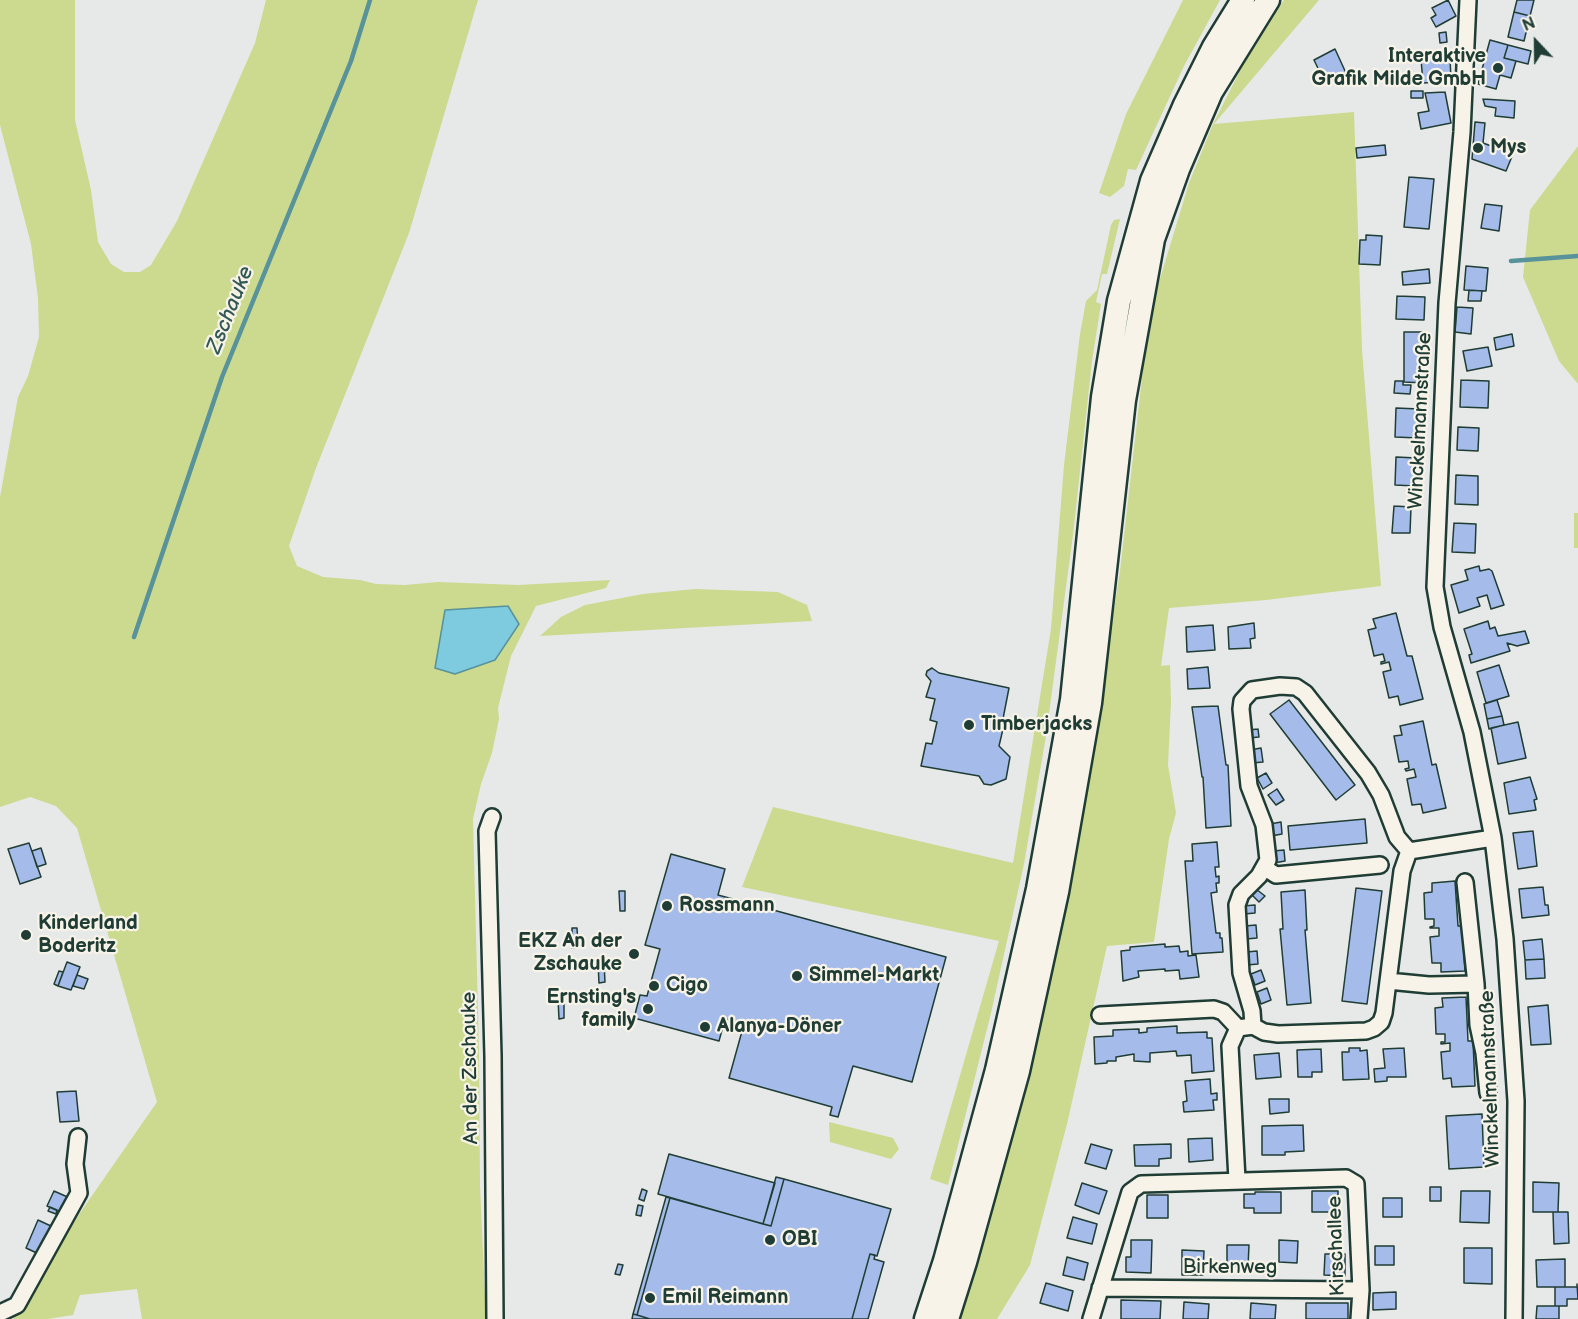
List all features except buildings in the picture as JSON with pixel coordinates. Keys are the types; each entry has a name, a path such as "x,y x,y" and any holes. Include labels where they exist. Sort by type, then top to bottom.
{"main road":[{"path":"926,1319 945,1261 997,1070 1040,877 1072,700 1103,397 1119,301 1152,181 1189,95 1214,47 1243,0"},
{"path":"947,1319 1018,1071 1057,892 1090,703 1124,400 1153,238 1178,169 1211,92 1268,0"}],"street":[{"name":"Winckelmannstraße","path":"1468,0 1462,132 1448,303 1435,587 1442,627 1472,732 1493,838 1505,939 1516,1101 1514,1319"},
{"path":"1091,1319 1130,1192 1142,1184 1237,1180 1230,1046 1245,1027 1252,1011 1241,973 1237,905 1241,894 1265,868 1268,860 1264,825 1249,786 1241,722 1242,701 1246,694 1257,688 1280,686 1296,687 1305,693 1375,783 1397,837 1409,851"},
{"name":"An der Zschauke","path":"492,817 487,831 493,1056 495,1319"},
{"path":"1409,851 1493,838"},
{"path":"1100,1015 1214,1009 1223,1012 1245,1027 1278,1034 1374,1028 1381,1022 1402,871 1409,851"},
{"path":"1265,868 1276,875 1380,865"},
{"name":"Winckelmannstraße","path":"1465,882 1478,1025 1484,1053 1488,1093"},
{"name":"Winckelmannstraße","path":"1388,981 1429,985 1476,984"},
{"path":"0,1313 16,1305 79,1193 75,1164 78,1137"},
{"name":"Kirschallee","path":"1237,1180 1346,1178 1356,1184 1359,1319"},
{"name":"Birkenweg","path":"1100,1288 1360,1290"}],"green space":[{"path":"0,0 75,0 75,120 91,190 98,242 111,264 124,272 140,272 151,265 177,221 255,43 266,0 478,0 409,233 316,468 289,546 297,566 323,577 360,580 376,584 405,585 438,582 518,585 610,580 606,588 536,606 511,656 498,708 499,719 492,753 481,784 473,819 480,1186 486,1319 142,1319 137,1289 80,1295 73,1315 48,1319 13,1319 80,1213 157,1102 77,828 56,806 30,797 0,807 0,497 18,397 28,376 39,337 38,298 31,244 0,125"},
{"path":"1183,0 1220,0 1184,66 1136,170 1128,169 1124,186 1110,197 1099,193 1126,114"},
{"path":"1284,0 1319,0 1214,124 1354,112 1362,350 1381,586 1266,600 1169,608 1161,666 1170,665 1168,765 1176,813 1169,839 1154,942 1107,946 1067,1124 1030,1265 997,1319 959,1319 981,1248 1023,1091 1101,696 1120,571 1143,369 1159,282 1189,183 1213,124 1242,67"},
{"path":"1578,146 1578,384 1559,361 1523,277 1530,210"},
{"path":"1120,219 1107,274 1102,274 1096,302 1101,304 1092,361 1073,535 1046,736 1024,864 991,1013 948,1185 930,1179 999,941 742,887 773,807 1013,863 1051,629 1064,465 1080,334 1086,301 1097,290 1111,225 1114,220"},
{"path":"1574,513 1578,513 1578,548 1574,548"},
{"path":"695,589 778,592 807,605 812,621 540,636 561,617 585,605 643,594"},
{"path":"829,1122 893,1138 899,1149 891,1159 830,1142"}],"water":[{"path":"508,606 519,624 495,660 455,674 435,668 445,610"}],"waterway":[{"name":"Zschauke","path":"134,637 222,377 351,61 370,0"},
{"path":"1511,261 1578,256"}],"place":[{"name":"Interaktive Grafik Milde GmbH","path":"1498,68"},
{"name":"Mys","path":"1478,148"},
{"name":"Timberjacks","path":"969,725"},
{"name":"Rossmann","path":"667,906"},
{"name":"Kinderland Boderitz","path":"26,935"},
{"name":"EKZ An der Zschauke","path":"634,954"},
{"name":"Simmel-Markt","path":"797,976"},
{"name":"Cigo","path":"654,986"},
{"name":"Ernsting's family","path":"648,1009"},
{"name":"Alanya-Döner","path":"705,1027"},
{"name":"OBI","path":"770,1240"},
{"name":"Emil Reimann","path":"650,1298"}]}
